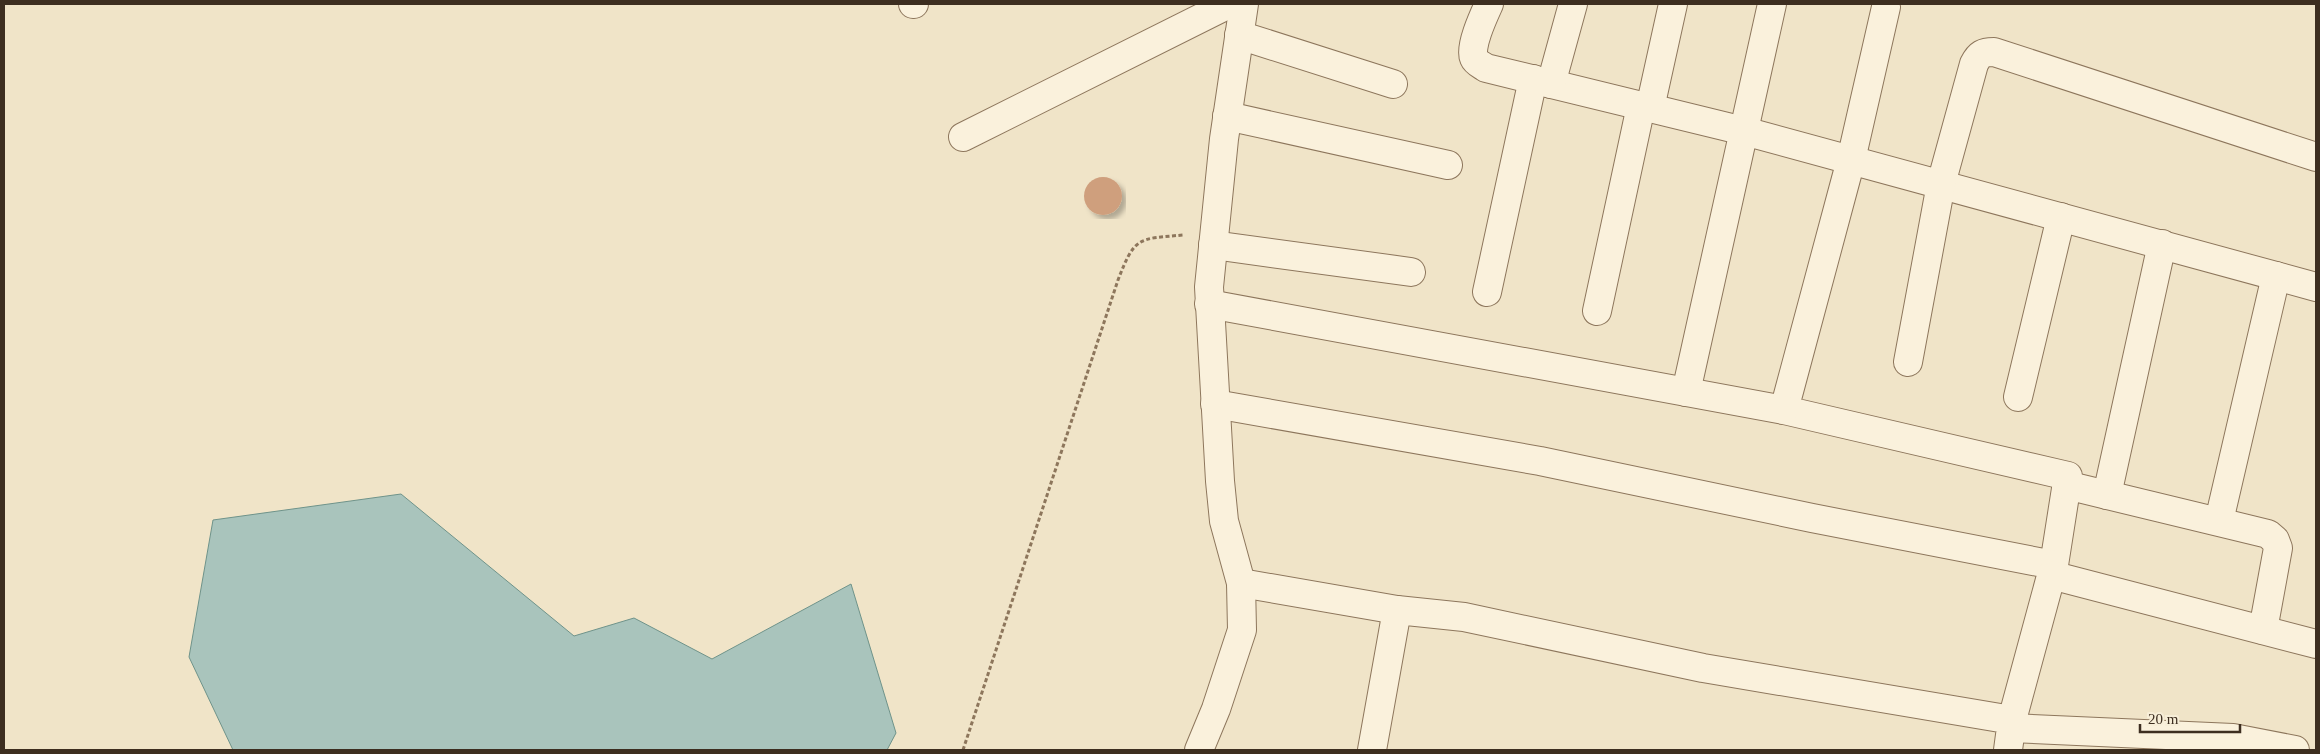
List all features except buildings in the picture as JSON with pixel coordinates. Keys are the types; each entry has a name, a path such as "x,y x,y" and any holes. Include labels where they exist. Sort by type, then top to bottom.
{"street":[{"path":"963,137 1229,4"},
{"path":"1200,750 1216,710 1242,630 1241,583 1224,521 1209,287 1227,116 1244,4"},
{"path":"1489,4 1472,48 1473,57 1486,68 1744,131 2316,287"},
{"path":"1487,292 1542,81 1573,4"},
{"path":"1597,311 1673,4"},
{"path":"1686,392 1772,4"},
{"path":"1784,410 1851,160 1886,7"},
{"path":"1239,35 1393,84"},
{"path":"1908,362 1941,184 1974,64 1978,56 1984,52 1994,52 2316,157"},
{"path":"1227,116 1448,164"},
{"path":"2018,397 2061,217"},
{"path":"1213,238 1411,272"},
{"path":"2107,495 2162,244"},
{"path":"2218,521 2276,276"},
{"path":"1209,304 1784,410 2068,476 2052,570 2010,733"},
{"path":"1215,404 1540,461 2052,570 2316,644"},
{"path":"2066,485 2268,534 2275,540 2278,548 2263,630"},
{"path":"1241,583 1397,610 1464,617 2010,733 2233,738 2294,750"},
{"path":"1372,750 1397,610"}],"path":[{"path":"963,750 1118,280 1129,252 1139,243 1150,238 1213,238"}],"water":[{"path":"401,494 574,636 634,618 712,659 851,584 896,733 887,750 233,750 189,657 213,520"}]}
